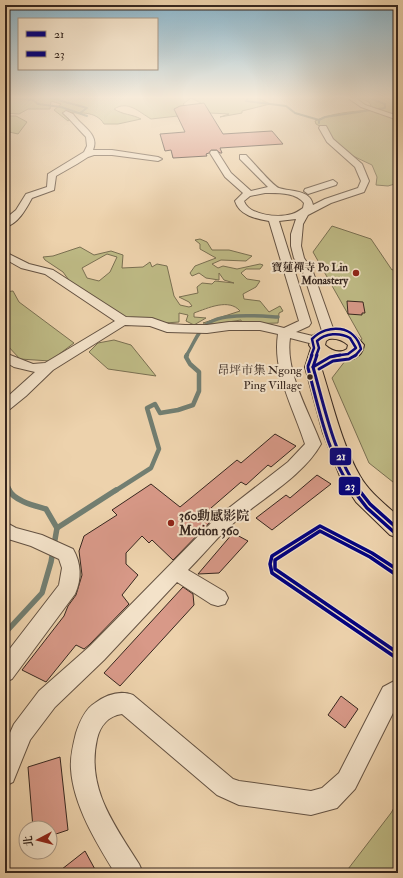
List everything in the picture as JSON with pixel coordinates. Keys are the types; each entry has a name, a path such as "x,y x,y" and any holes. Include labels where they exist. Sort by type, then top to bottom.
{"main road":[{"path":"339,334 348,337 356,345 356,348 352,353 344,356 334,356 319,348 339,334"},
{"path":"319,348 332,433 351,480 363,496 398,529"}],"street":[{"path":"88,154 91,146 90,139"},
{"path":"319,348 311,280 297,252 296,234 298,224 304,213 308,209 310,204 308,200 295,193 265,190 248,194 239,200 239,204 242,208 255,215 274,218 291,217 304,213 328,201 361,190 365,181 358,166 329,139"},
{"path":"5,224 20,212 29,196 51,188 51,176 55,172 75,163 81,157 88,154 102,152 158,159"},
{"path":"214,153 220,165 239,187 248,194"},
{"path":"243,158 275,190"},
{"path":"308,191 333,183"},
{"path":"274,218 275,226 305,323 284,332"},
{"path":"5,255 25,266 49,272 122,321 152,322 167,328 207,330 229,326 260,326 284,332 319,348"},
{"path":"5,406 48,367 122,321"},
{"path":"5,774 22,732 47,699 97,653 222,523 294,466 309,451 313,444 284,365 282,340 284,332"},
{"path":"5,356 19,364 32,368 48,367"},
{"path":"5,529 11,533 36,540 67,554 71,568 68,588 5,672"},
{"path":"175,571 218,598"},
{"path":"130,873 93,808 83,774 83,749 89,724 103,710 114,704 125,703 225,787 239,793 310,803 328,799 347,781 391,694 398,689"}],"shaded area":[{"path":"331,139 398,139 398,183 388,186 376,185 377,177 372,165 335,145"},
{"path":"332,226 371,239 392,270 398,268 398,486 369,463 332,378 362,339 313,252"},
{"path":"200,239 207,242 212,250 229,250 252,256 246,261 221,260 212,264 218,268 223,266 237,269 260,264 263,265 260,269 246,269 241,273 247,279 260,281 256,287 243,294 244,299 260,301 269,312 280,306 283,311 279,313 278,323 242,324 241,320 215,324 203,323 240,311 230,305 218,305 194,313 194,317 206,318 194,325 186,321 188,315 179,313 179,322 165,323 126,318 71,283 63,272 43,257 53,256 80,247 94,255 111,251 123,255 122,268 143,267 150,262 152,267 157,264 167,266 174,296 180,305 189,307 192,306 189,302 179,297 198,293 197,287 202,283 212,284 215,281 234,283 224,280 219,273 219,280 206,278 199,273 192,276 190,273 195,266 216,258 200,249 200,244 195,240","holes":["107,254 117,257 110,272 99,281 87,278 82,268"]},
{"path":"13,291 19,302 74,343 50,361 20,359 5,343 5,292"},
{"path":"114,340 131,345 156,376 108,369 89,352 98,343"},
{"path":"398,801 398,873 345,873 391,813"}],"building":[{"path":"161,139 279,139 283,144 220,148 222,153 217,150 211,150 206,154 207,156 173,158 171,150 165,151"},
{"path":"347,301 363,302 365,313 362,313 362,315 348,314"},
{"path":"275,434 296,446 271,467 268,465 246,485 241,482 211,508 218,514 173,560 152,540 149,543 142,536 126,553 126,564 138,575 122,595 129,604 89,645 84,649 76,645 46,682 22,670 64,616 68,606 76,595 82,575 79,551 84,536 117,515 112,510 151,484 180,507 237,460 241,463"},
{"path":"317,475 331,484 272,530 256,518 286,495 290,498"},
{"path":"233,533 248,541 219,573 198,574"},
{"path":"183,587 193,594 194,605 120,686 104,673"},
{"path":"341,696 358,709 345,728 328,715"},
{"path":"60,757 68,830 58,833 58,820 32,820 28,767"},
{"path":"85,851 97,873 57,873"}],"waterway":[{"path":"186,356 200,331 212,321 230,316 278,317"},
{"path":"115,491 151,468 159,449 147,408 155,404 160,413 178,410 193,405 199,391 199,372 190,364 186,357 187,355"},
{"path":"5,468 6,482 10,491"},
{"path":"9,490 20,500 46,509 57,528"},
{"path":"57,528 116,490"},
{"path":"5,633 42,593 51,562 57,528"}],"transit line":[{"name":"23","path":"308,366 314,348 312,339 318,334 325,330 341,329 355,335 359,341 361,349 355,356 349,359 333,361 319,369"},
{"name":"21","path":"333,334 348,336 353,341 356,348 348,354 330,357 313,367 319,348 317,341 321,337 333,334"},
{"name":"21","path":"313,367 332,434 345,467 353,482 366,500 398,529"},
{"name":"23","path":"308,368 322,418 334,454 342,471 359,499 395,533"},
{"name":"23","path":"395,657 272,573 270,569 270,560 272,556 320,526 372,553 398,570"},
{"name":"21","path":"398,576 370,557 320,531 275,560 275,569 398,653"}],"place":[{"name":"寶蓮禪寺 Po Lin Monastery","path":"356,273"},
{"name":"昂坪市集 Ngong Ping Village","path":"310,377"},
{"name":"360動感影院 Motion 360","path":"171,523"}]}
